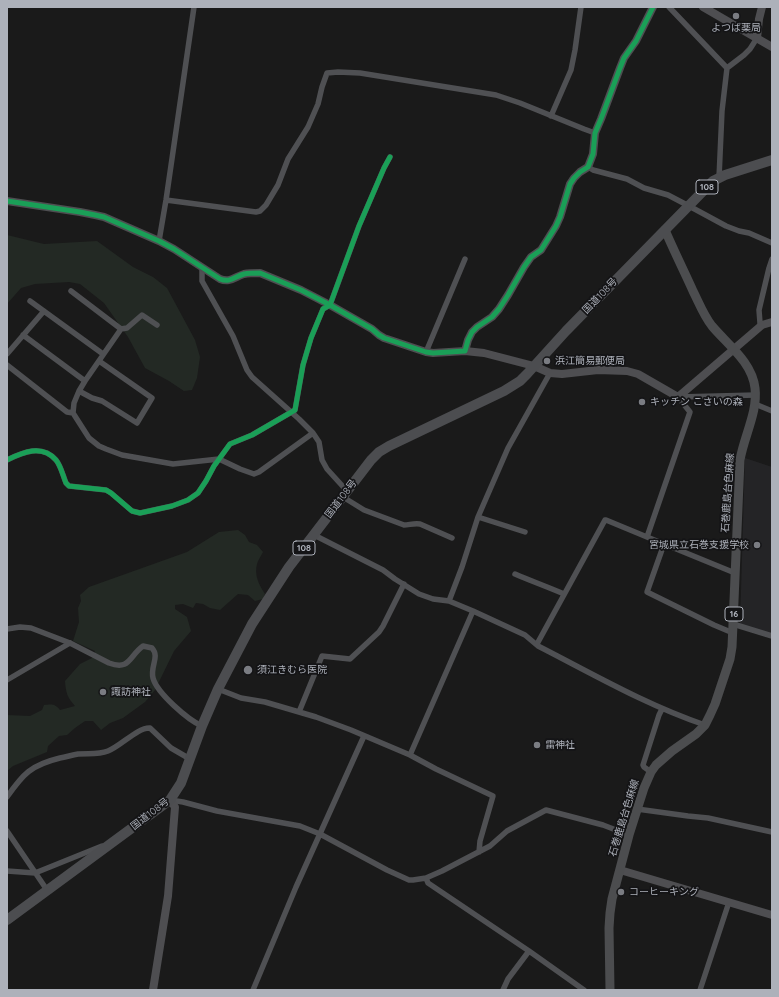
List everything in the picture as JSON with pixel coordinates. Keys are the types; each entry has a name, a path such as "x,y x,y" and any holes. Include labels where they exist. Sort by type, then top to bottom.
{"highway":[{"name":"国道108号","path":"7,920 170,800 180,783 218,690 252,624 289,567 371,460 379,452 512,387 520,381 566,331 709,185 719,178 769,160"}],"main road":[{"name":"石巻鹿島台色麻線","path":"610,990 609,928 612,899 629,835 644,788 656,765 696,734 705,725 715,704 730,659 733,628 740,460 755,400 754,382 750,371 744,361 706,318 665,230"}],"street":[{"path":"159,241 194,7"},
{"path":"552,116 571,70 581,7"},
{"path":"464,351 472,332 477,327 492,318 508,295 524,267 531,257 541,250 556,226 570,184 580,172 588,167 593,154 595,133 624,58 636,40 653,7"},
{"path":"669,7 727,68"},
{"path":"703,7 772,47"},
{"path":"719,178 722,111 727,68 744,55 757,38 759,18 762,7"},
{"path":"166,200 256,212 260,211 266,205 278,185 288,159 308,127 318,104 327,73 360,73 496,95 520,102 595,133"},
{"path":"7,460 28,452 39,450 57,461 66,483 69,486 106,490 111,492 132,511 140,513 172,506 188,500 198,493 214,466 230,444 252,435 295,410 303,365 311,338 323,309 330,305 359,226 390,157"},
{"path":"588,167 593,170 628,179 644,188 668,196 689,206 726,226 749,233 772,243"},
{"path":"7,201 95,214 159,241 225,281 245,274 255,272 260,273 330,305 372,329 384,338 426,352 464,351 484,353 534,366 550,373 562,374 598,370 627,371 638,374 678,397 690,412 647,537"},
{"path":"426,352 465,259"},
{"path":"762,325 760,323 759,310 768,268 772,259"},
{"path":"202,268 202,281 232,336 247,370 252,377 313,433 318,442 322,460 327,470 345,494 364,510 404,525 416,523 420,524 452,538"},
{"path":"71,291 121,329"},
{"path":"30,301 103,354"},
{"path":"7,354 44,311"},
{"path":"157,325 142,315 127,328 121,329 98,360 79,391 74,402 73,413 90,438 98,446 122,455 172,464 219,459 254,474 259,472 313,433"},
{"path":"678,397 762,325 772,322"},
{"path":"23,335 85,381"},
{"path":"79,391 92,398 102,401 137,423 152,398 98,360"},
{"path":"7,365 67,412 73,413"},
{"path":"449,601 478,517 508,448 550,373"},
{"path":"678,397 755,400 772,411"},
{"path":"478,517 525,532"},
{"path":"537,644 605,520 735,573"},
{"path":"314,535 382,570 420,594 449,601 473,610 525,635 538,646 662,709 705,725"},
{"path":"664,544 647,592 704,620 772,636"},
{"path":"515,574 564,594"},
{"path":"298,712 322,656 350,659 379,632 404,584"},
{"path":"410,756 473,610"},
{"path":"7,629 20,627 32,628 70,643 108,663 119,666 125,664 143,646 152,648 156,656 152,670 156,684 170,702 182,714 202,726"},
{"path":"7,680 70,643"},
{"path":"218,690 241,698 265,702 316,717 410,756 493,796 480,841 479,852"},
{"path":"651,772 643,765 662,709"},
{"path":"7,797 19,780 33,768 47,761 77,754 100,754 110,750 142,729 146,728 150,728 170,748 190,758"},
{"path":"253,990 296,887 364,736"},
{"path":"170,800 217,811 300,826 320,834 387,870 409,880 426,878 442,871 490,846 507,831 546,810 603,824 629,835"},
{"path":"153,990 170,882 175,807 170,800"},
{"path":"638,809 708,818 772,832"},
{"path":"7,831 47,890"},
{"path":"7,871 35,873 114,841"},
{"path":"620,870 772,915"},
{"path":"426,878 428,883 584,990"},
{"path":"700,990 729,902"},
{"path":"503,990 508,979 529,951"}],"shaded area":[{"path":"7,235 44,244 97,241 133,267 153,277 167,288 195,340 200,357 197,378 192,390 184,391 145,368 128,337 104,303 80,284 69,282 35,284 21,288 7,304"},
{"name":"宮城県立石巻支援学校","path":"745,458 772,467 772,635 740,624"},
{"path":"238,530 245,535 249,542 257,545 263,552 257,562 256,572 259,583 265,594 263,599 255,601 248,595 238,594 220,610 196,603 193,608 183,604 175,605 175,609 187,617 191,631 174,651 155,690 145,702 123,718 110,723 101,730 93,721 85,721 67,735 59,736 48,746 47,752 13,766 7,771 7,715 30,716 42,710 44,705 54,705 60,710 75,706 67,695 65,681 80,664 92,658 95,651 73,641 79,622 78,608 81,601 80,595 89,587 187,552 219,532"}],"cycle path":[{"path":"7,201 104,217 174,249 220,279 229,280 244,274 260,273 301,290 330,305 372,329 384,338 426,352 465,351 472,332 492,317 499,309 524,267 531,257 541,250 556,226 570,184 580,172 588,167 593,154 595,133 624,58 636,41 653,7"},
{"path":"7,460 26,452 45,452 51,455 58,462 66,483 69,486 106,490 132,511 140,513 172,506 188,500 198,493 214,466 230,444 252,435 295,410 303,365 311,338 323,309 330,305 359,226 390,157"}],"place":[{"name":"よつば薬局","path":"736,16"},
{"name":"浜江簡易郵便局","path":"547,361"},
{"name":"キッチン こさいの森","path":"642,402"},
{"name":"宮城県立石巻支援学校","path":"757,545"},
{"name":"須江きむら医院","path":"248,670"},
{"name":"諏訪神社","path":"103,692"},
{"name":"雷神社","path":"537,745"},
{"name":"コーヒーキング","path":"621,892"}]}
